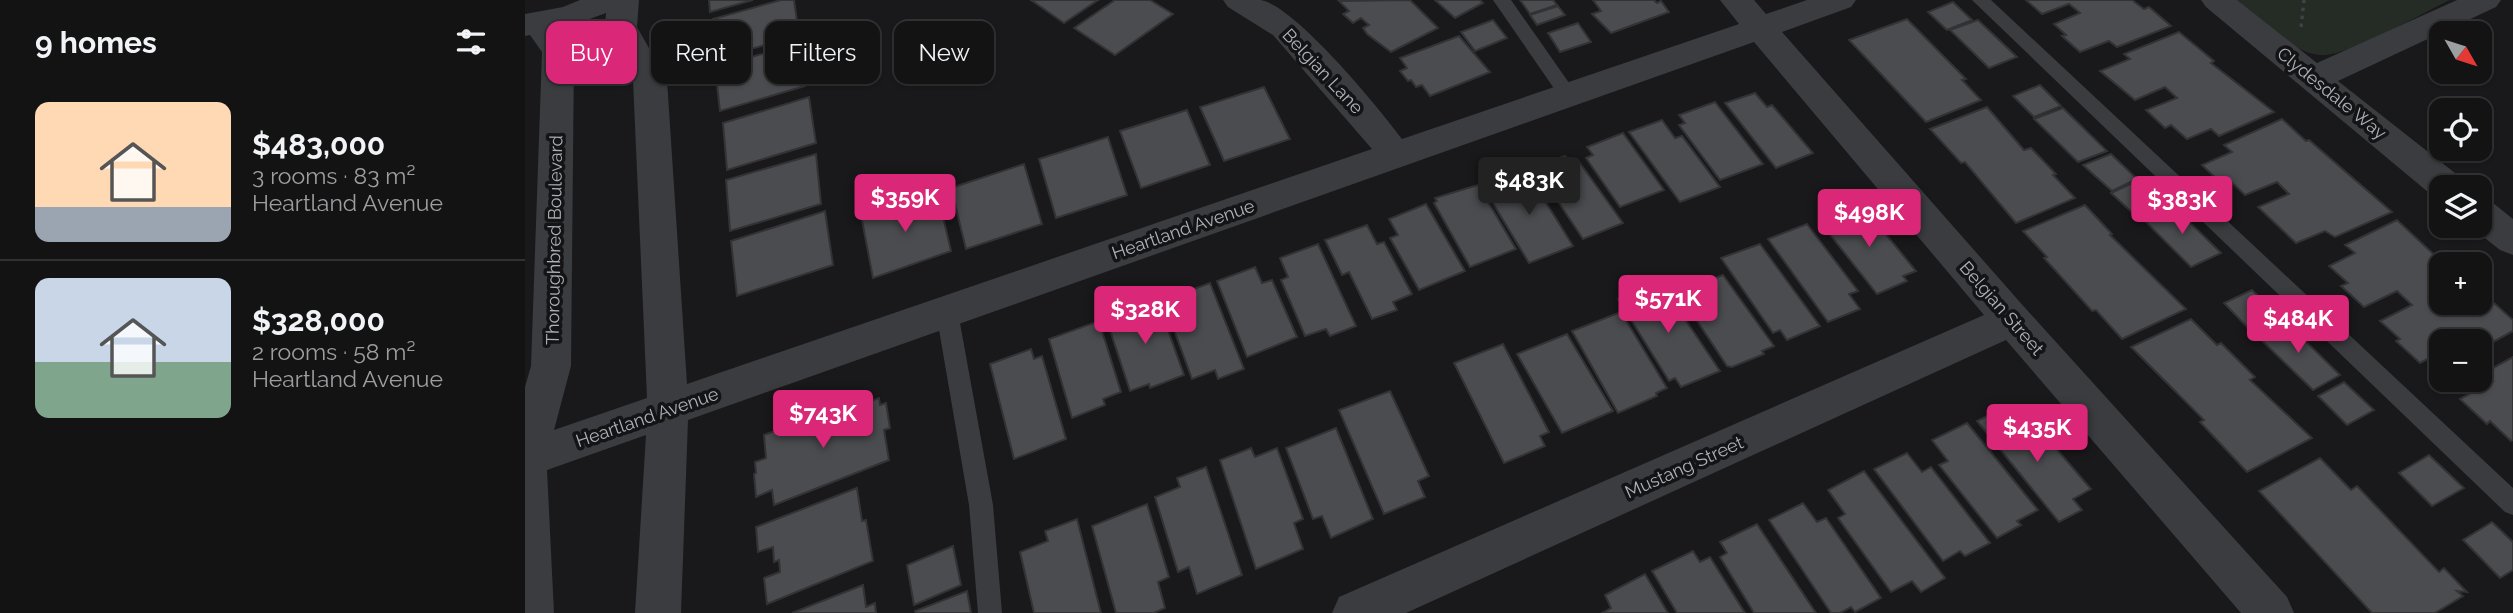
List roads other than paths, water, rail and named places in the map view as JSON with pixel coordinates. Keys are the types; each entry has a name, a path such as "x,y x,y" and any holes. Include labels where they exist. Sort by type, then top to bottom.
{"street":[{"path":"531,25 569,17 609,0"},
{"path":"623,0 621,27 650,80 668,410 658,613"},
{"name":"Belgian Lane","path":"1239,0 1284,27 1373,125 1395,155"},
{"name":"Heartland Avenue","path":"525,459 1568,95 1748,14 1840,0"},
{"name":"Clydesdale Way","path":"2217,0 2433,175"},
{"path":"2314,78 2485,0"},
{"name":"Belgian Street","path":"1748,14 2012,320 2271,613"},
{"name":"Thoroughbred Boulevard","path":"531,25 551,37 558,52 551,366 525,459 531,613"},
{"path":"2492,223 2513,240"},
{"name":"Mustang Street","path":"1355,613 2012,320"}],"lane":[{"path":"1502,0 1568,95"},
{"path":"1981,0 2513,504"},
{"path":"947,312 981,505 990,613"}]}
